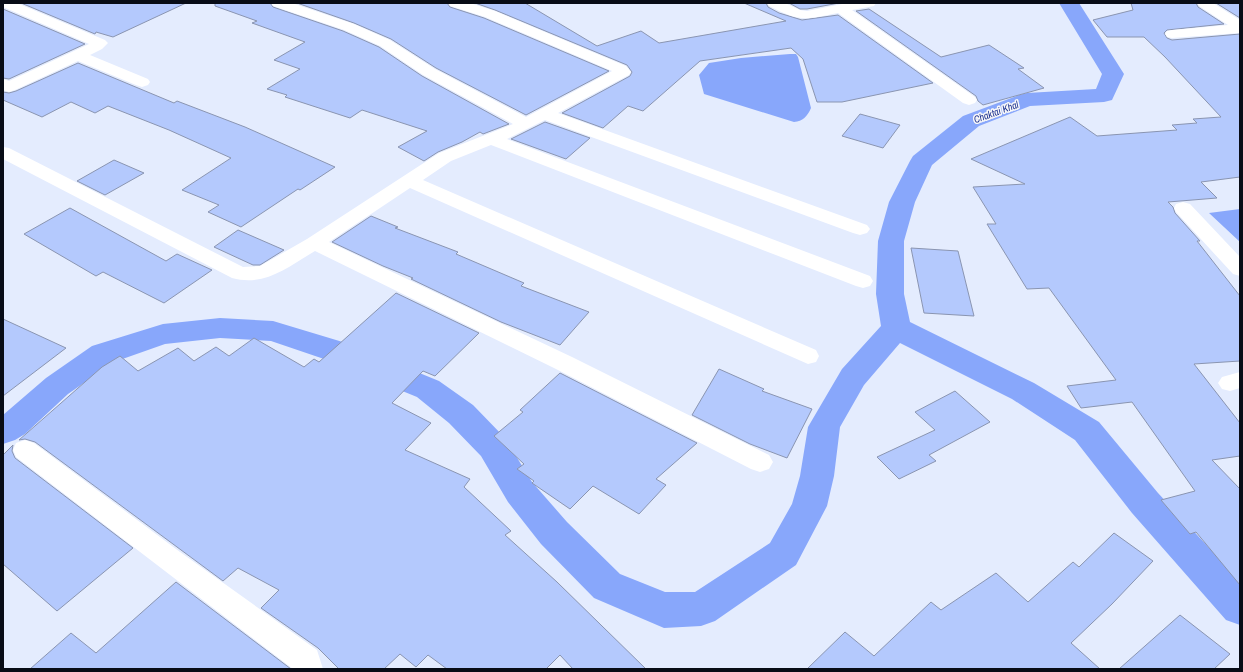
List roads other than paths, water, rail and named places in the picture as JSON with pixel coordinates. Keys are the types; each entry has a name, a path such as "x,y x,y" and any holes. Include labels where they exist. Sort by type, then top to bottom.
{"street":[{"path":"3,84 9,87 97,46 100,43 5,3"},
{"path":"278,3 349,27 385,42 429,72 525,123"},
{"path":"3,152 239,273 253,274 266,271 314,243 445,157 512,130 623,72 620,69 490,14 455,3"},
{"path":"774,3 797,14 807,15 869,3"},
{"path":"1204,3 1240,28"},
{"path":"841,9 969,100"},
{"path":"1172,34 1240,28"},
{"path":"77,55 142,82"},
{"path":"544,114 860,229"},
{"path":"491,138 863,281"},
{"path":"408,180 808,356"},
{"path":"1183,208 1240,269"},
{"path":"314,243 557,360 760,462"},
{"path":"25,450 170,560 306,660 308,669"}],"water":[{"path":"796,54 798,57 811,108 808,114 800,121 794,122 704,94 699,75 709,63 741,58"},
{"path":"1240,209 1240,242 1209,213"}],"waterway":[{"name":"Chaktai Khal","path":"896,328 890,294 891,241 902,202 922,161 971,121 1027,100 1104,95 1113,74 1069,3"},
{"path":"3,431 13,425 57,386 103,354 163,334 220,328 273,331 335,351 428,389 461,414 493,447 520,492 554,533 607,586 664,610 701,609 783,554 809,506 817,476 824,427 853,377 896,328"},
{"path":"896,328 1023,391 1087,431 1145,503 1240,608"}]}
